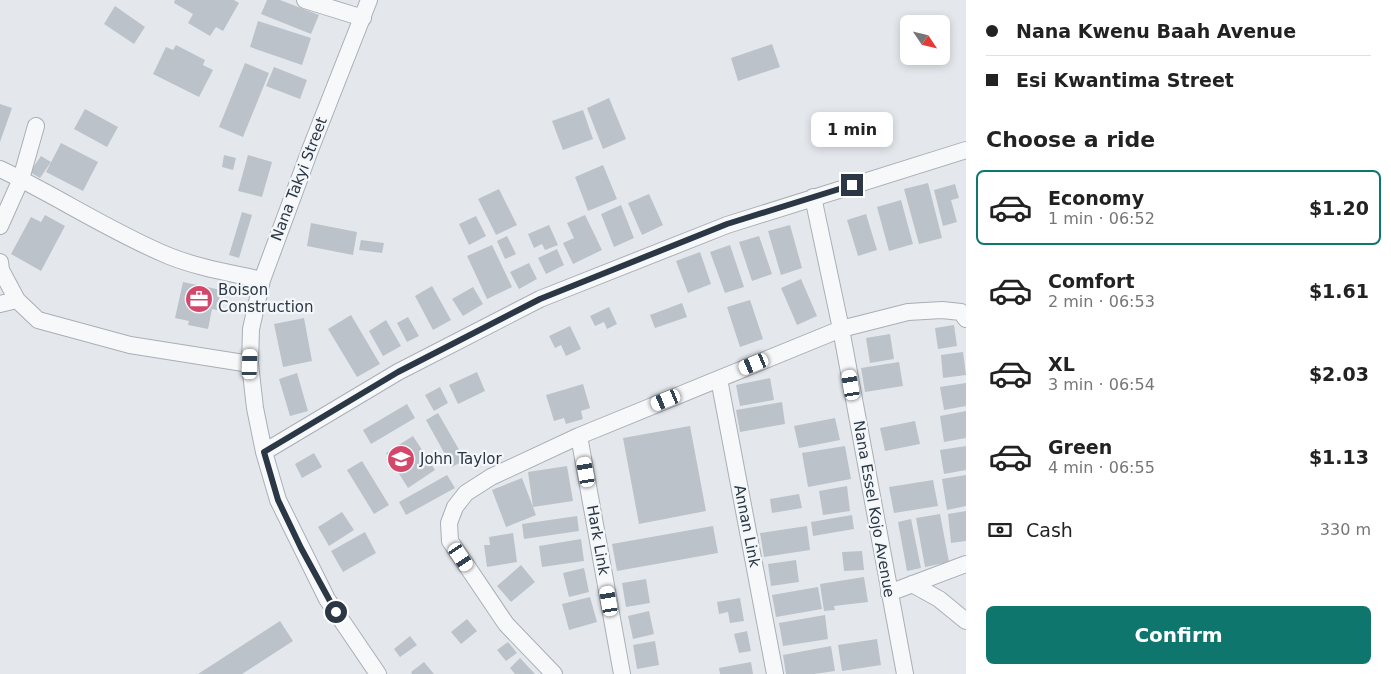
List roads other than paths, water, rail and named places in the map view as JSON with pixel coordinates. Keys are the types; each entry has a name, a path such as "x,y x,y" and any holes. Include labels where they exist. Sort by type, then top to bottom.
{"street":[{"path":"305,0 363,18"},
{"name":"Nana Takyi Street","path":"369,0 310,150 262,280 251,329 250,364 264,452 278,500 327,598 378,674"},
{"path":"0,226 21,179 36,126"},
{"path":"264,452 398,372 540,299 727,224 966,150"},
{"path":"0,169 126,236 170,256 208,268 262,280"},
{"name":"Nana Essel Kojo Avenue","path":"814,197 841,329 905,674"},
{"path":"0,262 1,270 17,300 38,320 130,345 250,364"},
{"path":"0,304 17,300"},
{"path":"554,674 506,624 450,541 449,523 455,507 466,493 491,477 579,436 841,329 908,312 942,310 961,312 966,319"},
{"name":"Annan Link","path":"719,379 775,674"},
{"name":"Hark Link","path":"579,436 622,674"},
{"path":"889,593 966,564"},
{"path":"912,584 939,599 966,621"}],"place":[{"name":"Boison Construction","path":"199,299"},
{"name":"John Taylor","path":"401,459"}]}
